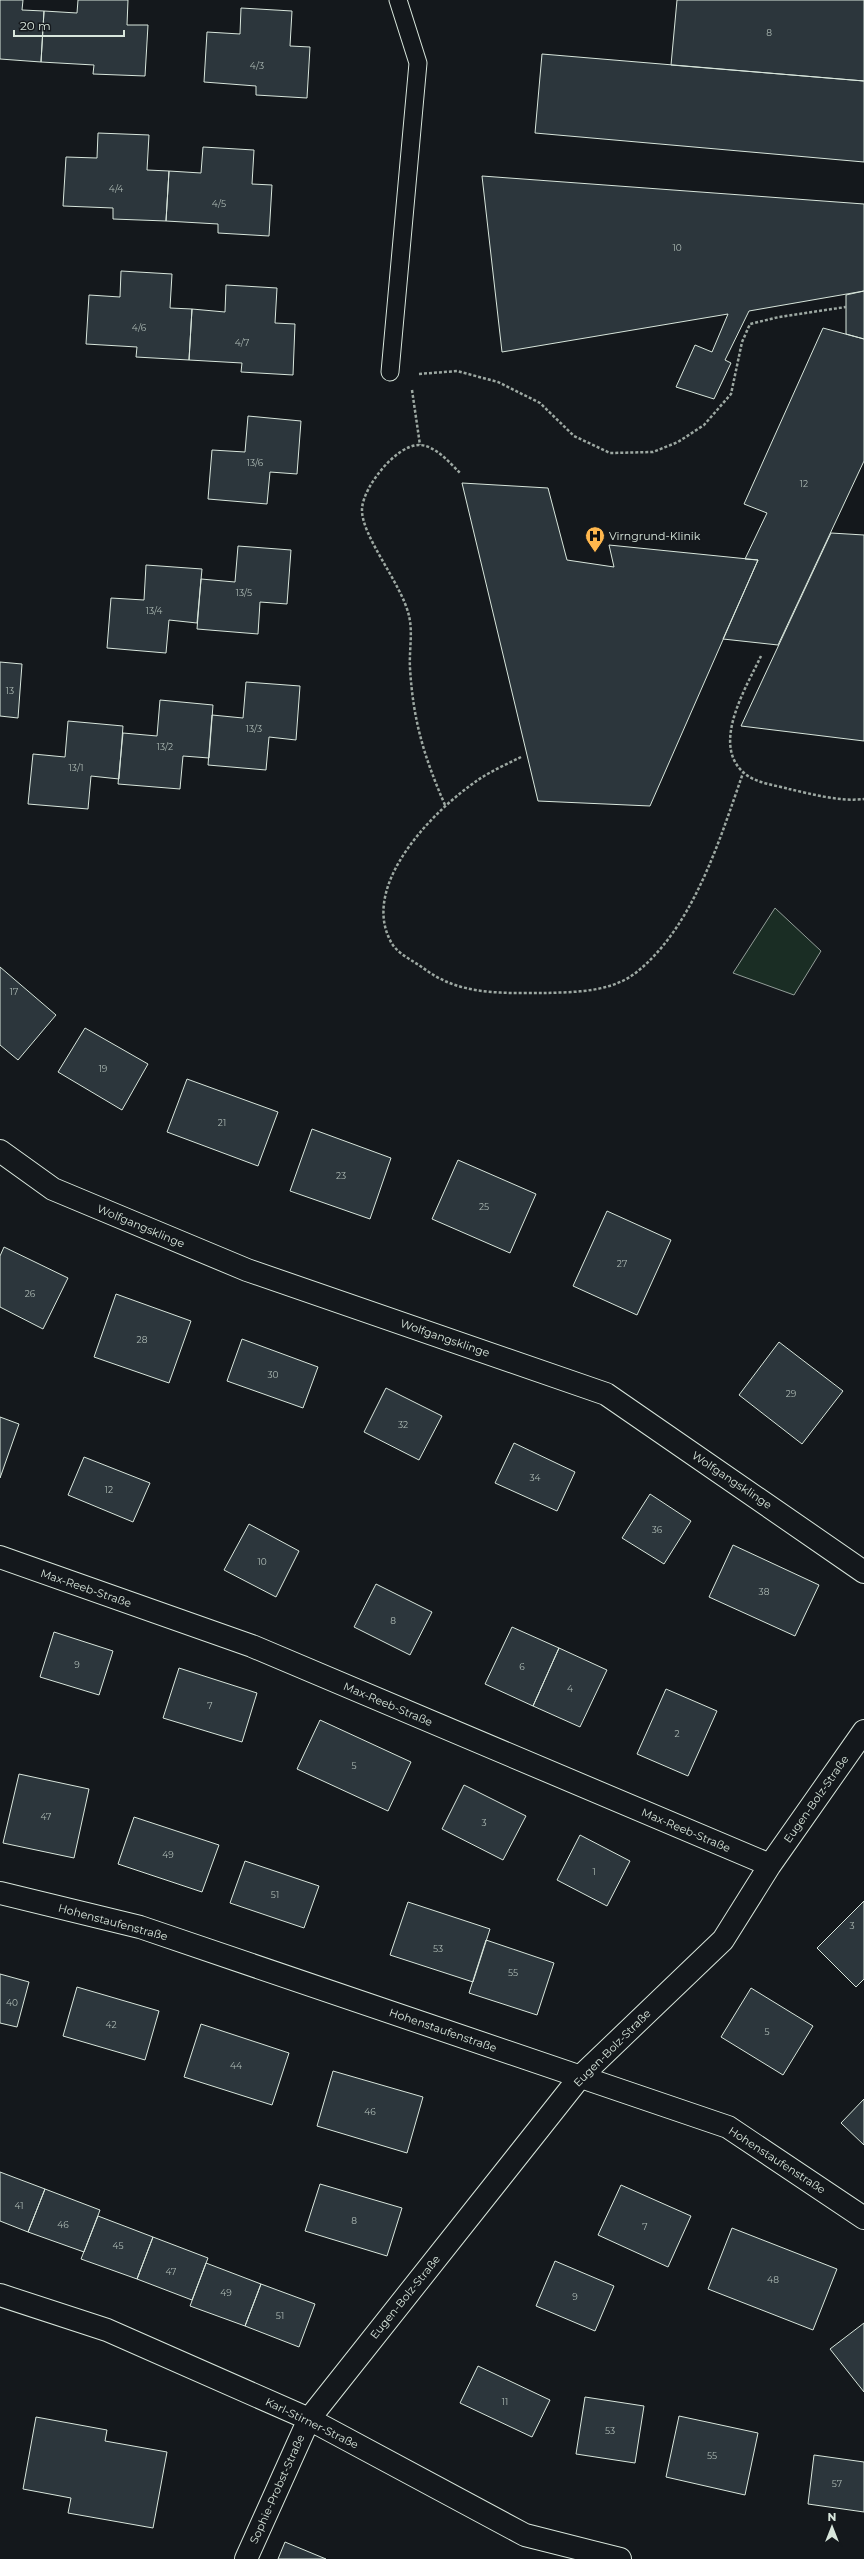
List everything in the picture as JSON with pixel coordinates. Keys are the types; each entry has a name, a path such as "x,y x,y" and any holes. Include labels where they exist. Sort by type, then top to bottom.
{"street":[{"name":"Wolfgangsklinge","path":"0,1151 53,1189 247,1270 606,1394 864,1572"},
{"name":"Max-Reeb-Straße","path":"0,1557 252,1646 770,1865"},
{"name":"Eugen-Bolz-Straße","path":"309,2419 580,2077 723,1940 770,1865 864,1731"},
{"name":"Hohenstaufenstraße","path":"0,1893 140,1927 728,2127 864,2218"},
{"name":"Karl-Stirner-Straße","path":"0,2295 107,2330 309,2419 525,2535 620,2559"},
{"name":"Sophie-Probst-Straße","path":"246,2559 309,2419"}],"lane":[{"path":"390,372 418,63 398,0"}],"path":[{"path":"390,372 410,374 457,371 498,382 540,403 574,436 610,453 653,452 678,442 704,425 730,394 742,342 750,324 779,317 846,307"},
{"path":"410,374 420,445"},
{"path":"445,805 427,765 416,726 410,668 410,617 398,584 366,529 362,509 370,484 404,448 420,445 439,453 460,473"},
{"path":"761,656 732,720 730,737 733,759 743,773 762,782 799,791 854,800 864,799"},
{"path":"521,757 479,779 445,805 399,859 388,887 383,918 390,941 404,955 443,980 479,990 569,992 609,987 636,972 660,951 704,878 743,773"}],"green space":[{"path":"775,908 821,951 794,995 733,973"}],"building":[{"path":"0,0 23,0 22,10 44,11 41,62 0,59"},
{"path":"78,0 128,0 127,25 148,25 145,76 93,74 94,65 41,62 44,11 77,13"},
{"path":"677,0 864,0 864,81 671,65"},
{"path":"241,8 292,11 290,46 310,47 307,98 256,95 256,86 204,82 207,32 240,34"},
{"path":"542,54 864,81 864,162 535,133"},
{"path":"98,133 149,135 147,170 169,171 166,221 113,219 113,208 63,206 66,157 97,158"},
{"path":"203,147 254,150 252,184 272,185 269,236 218,233 218,224 166,221 169,171 201,173"},
{"path":"482,176 864,204 864,291 749,311 725,360 731,363 714,399 676,387 695,345 712,352 728,314 502,352"},
{"path":"121,271 172,274 170,308 192,309 189,360 136,357 137,347 86,344 89,295 120,297"},
{"path":"226,285 277,288 275,323 295,324 293,375 241,372 242,363 189,360 192,309 225,312"},
{"path":"864,291 864,339 846,334 846,295"},
{"path":"823,328 864,339 864,461 778,645 723,639 758,560 745,559 767,513 744,504"},
{"path":"248,416 301,421 297,474 270,472 267,504 208,499 212,450 245,452"},
{"path":"462,483 548,488 567,560 614,567 609,545 758,560 650,806 538,801"},
{"path":"831,533 864,535 864,741 741,726"},
{"path":"238,546 291,550 287,604 260,602 258,634 197,629 201,579 235,582"},
{"path":"146,565 202,569 197,623 169,620 166,653 107,648 111,598 144,600"},
{"path":"0,662 22,664 18,718 0,716"},
{"path":"246,682 300,686 296,740 269,737 266,770 208,765 212,715 243,718"},
{"path":"160,700 213,705 209,758 183,756 180,789 118,784 123,733 157,736"},
{"path":"68,721 123,726 119,779 91,776 88,809 28,804 33,754 65,757"},
{"path":"0,967 56,1015 18,1060 0,1045"},
{"path":"85,1028 148,1064 122,1110 58,1072"},
{"path":"187,1079 278,1112 258,1166 167,1132"},
{"path":"312,1129 391,1158 370,1219 290,1191"},
{"path":"458,1160 536,1194 510,1253 432,1219"},
{"path":"607,1211 671,1240 637,1315 573,1286"},
{"path":"4,1247 68,1278 43,1329 0,1307 0,1256"},
{"path":"116,1294 191,1321 169,1383 94,1357"},
{"path":"242,1339 318,1367 303,1408 227,1381"},
{"path":"779,1342 843,1391 802,1444 739,1395"},
{"path":"386,1388 442,1416 419,1460 364,1432"},
{"path":"0,1417 19,1424 0,1478"},
{"path":"514,1443 575,1472 557,1511 495,1483"},
{"path":"84,1457 150,1483 133,1522 68,1495"},
{"path":"650,1494 691,1521 664,1564 622,1538"},
{"path":"249,1524 299,1551 276,1597 224,1570"},
{"path":"733,1545 819,1585 795,1636 709,1597"},
{"path":"376,1584 432,1612 410,1655 354,1627"},
{"path":"512,1627 559,1648 533,1706 485,1684"},
{"path":"54,1632 113,1651 99,1695 40,1677"},
{"path":"559,1648 607,1670 580,1727 533,1706"},
{"path":"179,1668 257,1693 242,1742 163,1718"},
{"path":"666,1689 717,1711 688,1776 637,1754"},
{"path":"320,1720 411,1762 388,1811 297,1769"},
{"path":"19,1774 89,1789 74,1858 3,1843"},
{"path":"464,1785 526,1816 503,1860 442,1829"},
{"path":"134,1817 219,1845 202,1892 118,1864"},
{"path":"580,1835 630,1861 607,1906 557,1880"},
{"path":"245,1861 319,1886 304,1928 230,1903"},
{"path":"864,1901 864,1979 856,1987 817,1948"},
{"path":"408,1902 490,1929 473,1982 390,1955"},
{"path":"486,1940 554,1963 537,2015 469,1993"},
{"path":"0,1974 29,1982 17,2027 0,2023"},
{"path":"77,1987 159,2011 145,2060 63,2036"},
{"path":"751,1988 813,2026 783,2075 721,2037"},
{"path":"201,2024 289,2053 272,2105 184,2077"},
{"path":"333,2071 423,2097 407,2153 317,2126"},
{"path":"864,2099 864,2145 841,2123"},
{"path":"0,2172 45,2189 28,2232 0,2221"},
{"path":"320,2184 402,2208 387,2256 305,2231"},
{"path":"621,2185 691,2216 668,2267 598,2235"},
{"path":"45,2189 100,2210 84,2252 28,2232"},
{"path":"98,2216 153,2237 137,2279 81,2259"},
{"path":"732,2228 837,2269 813,2330 708,2289"},
{"path":"153,2237 208,2258 192,2300 137,2279"},
{"path":"555,2261 614,2286 595,2331 536,2306"},
{"path":"206,2263 261,2284 245,2326 190,2306"},
{"path":"261,2284 315,2304 299,2347 245,2326"},
{"path":"864,2323 864,2392 830,2349"},
{"path":"478,2366 550,2400 532,2437 460,2403"},
{"path":"585,2397 644,2406 635,2463 576,2454"},
{"path":"679,2416 758,2433 745,2495 666,2477"},
{"path":"36,2417 107,2430 105,2441 167,2452 153,2528 68,2513 71,2498 23,2489"},
{"path":"814,2455 864,2462 864,2512 808,2504"},
{"path":"285,2542 326,2559 278,2559"}],"place":[{"name":"Virngrund-Klinik","path":"595,553"}]}
